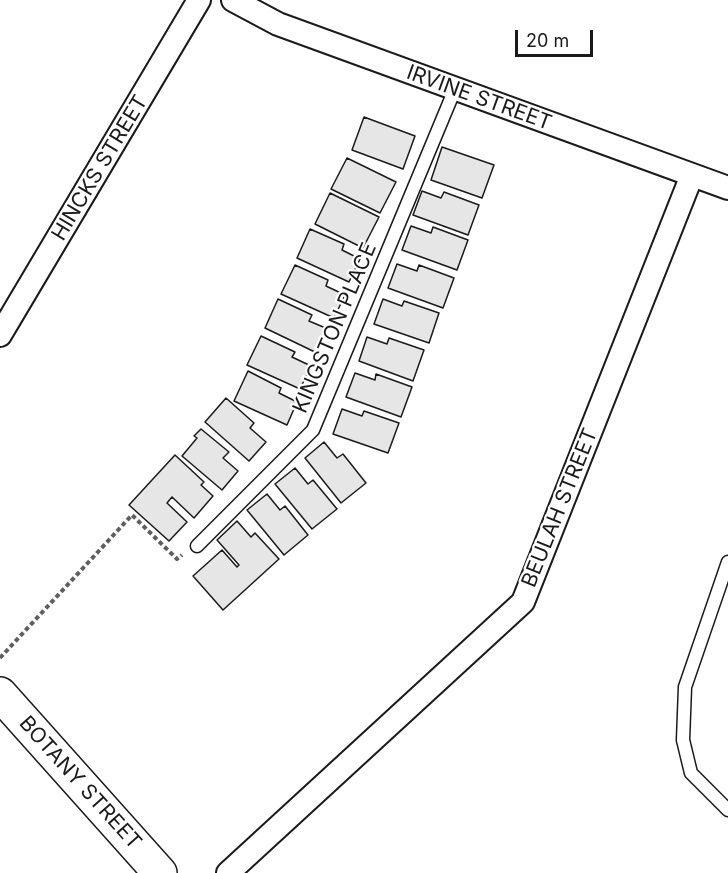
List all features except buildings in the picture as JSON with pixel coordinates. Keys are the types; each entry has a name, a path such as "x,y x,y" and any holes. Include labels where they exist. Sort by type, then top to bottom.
{"street":[{"name":"HINCKS STREET","path":"0,336 199,0"},
{"name":"IRVINE STREET","path":"233,0 278,24 692,175 727,183"},
{"name":"BEULAH STREET","path":"228,873 523,602 692,175"},
{"name":"BOTANY STREET","path":"0,693 160,873"}],"lane":[{"name":"KINGSTON PLACE","path":"197,546 313,430 456,89"},
{"path":"728,562 685,687 683,740 691,773 728,810"}],"path":[{"path":"0,658 132,515 177,559 197,546"}]}
